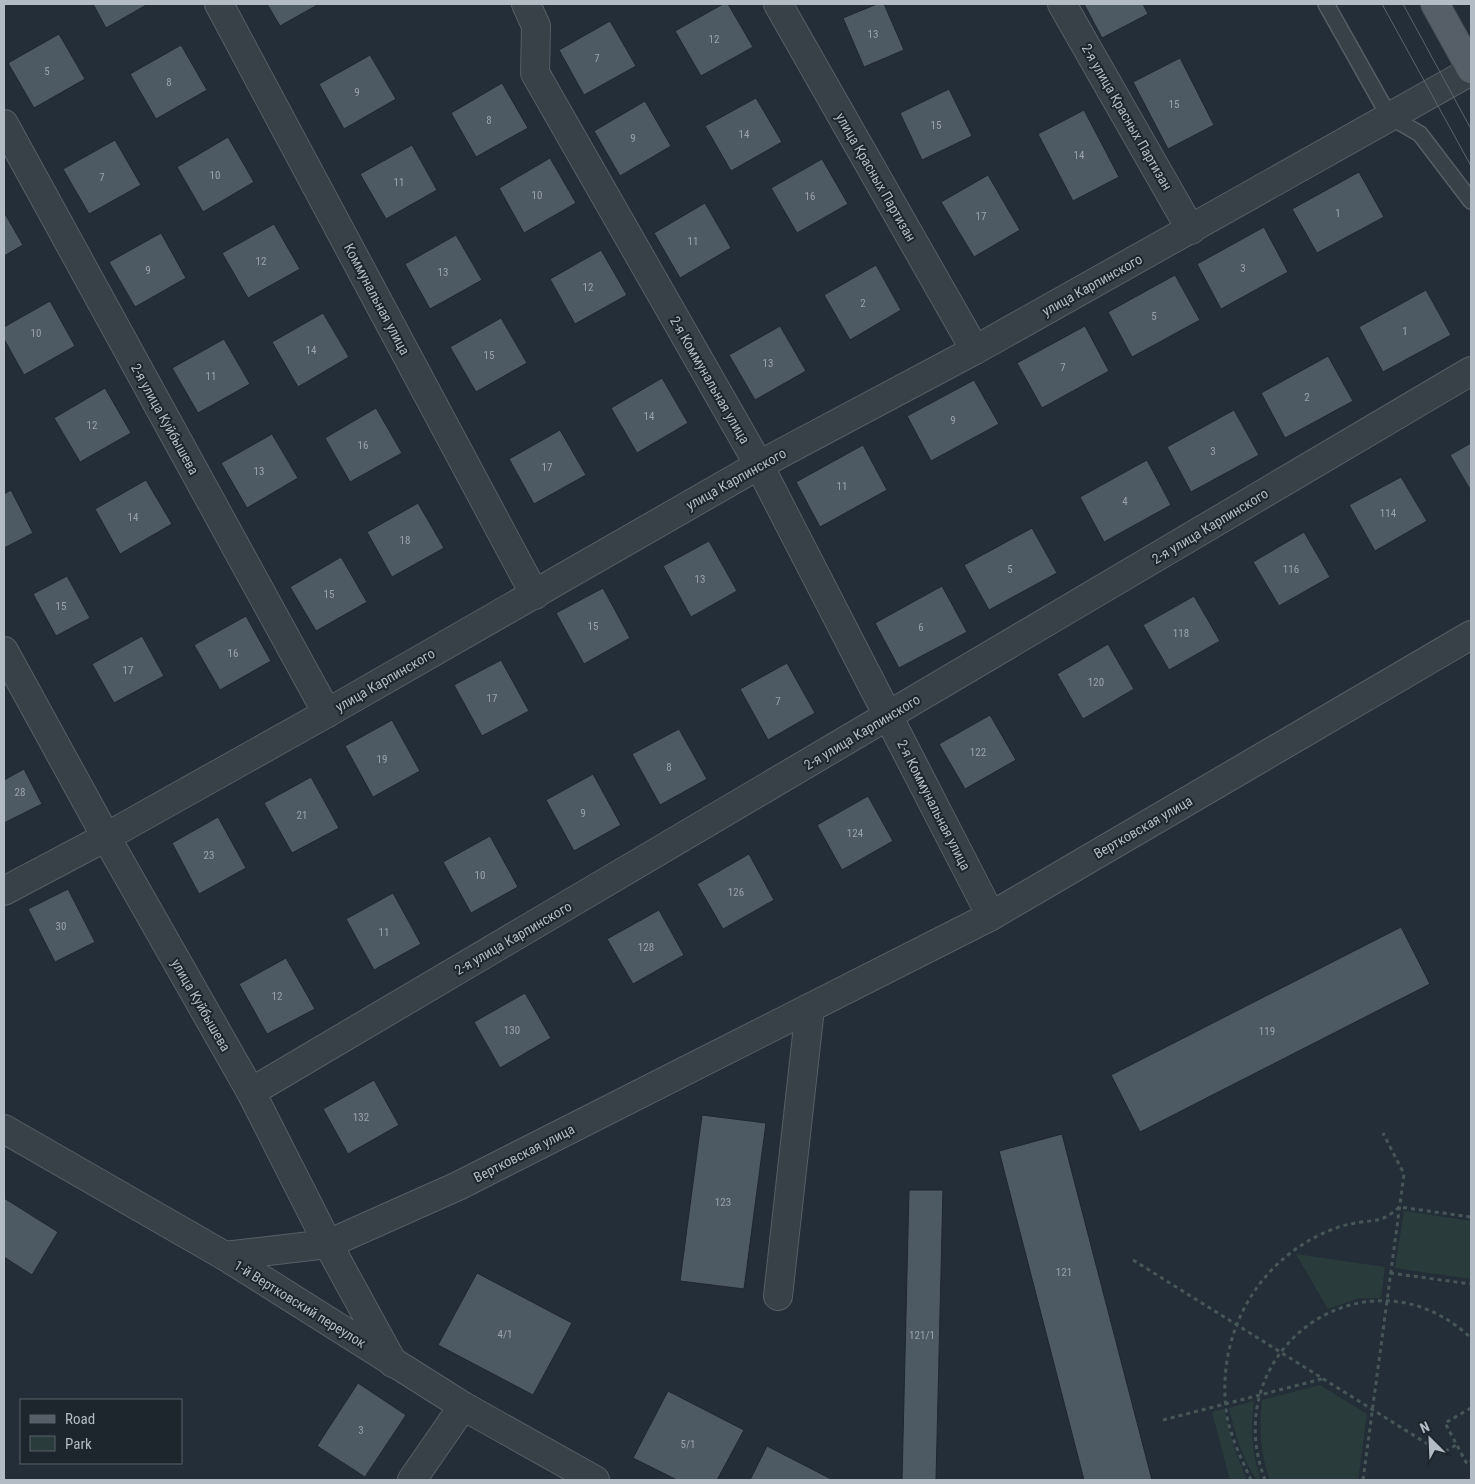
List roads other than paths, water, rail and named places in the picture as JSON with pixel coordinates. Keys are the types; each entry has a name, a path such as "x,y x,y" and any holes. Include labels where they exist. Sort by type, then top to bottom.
{"main road":[{"path":"1435,4 1471,70"}],"street":[{"name":"Коммунальная улица","path":"219,4 535,595"},
{"name":"2-я Коммунальная улица","path":"526,4 536,26 535,73 759,466 992,916"},
{"name":"улица Красных Партизан","path":"778,4 975,350"},
{"name":"2-я улица Красных Партизан","path":"1062,4 1191,230"},
{"name":"улица Карпинского","path":"4,891 106,837 327,713 759,466 975,350 1191,230 1471,70"},
{"name":"2-я улица Куйбышева","path":"4,124 327,713"},
{"name":"2-я улица Карпинского","path":"251,1092 889,717 1471,371"},
{"name":"Вертковская улица","path":"225,1256 328,1244 458,1186 992,916 1471,635"},
{"name":"улица Куйбышева","path":"4,651 106,837 251,1092 328,1244 393,1363"},
{"path":"778,1296 810,1008"},
{"name":"1-й Вертковский переулок","path":"4,1129 225,1256 463,1406 595,1480"},
{"path":"412,1480 463,1406"}],"lane":[{"path":"1326,4 1389,116 1420,134 1471,201"}],"tram line":[{"path":"1382,4 1471,166"},
{"path":"1403,4 1471,129"}]}
